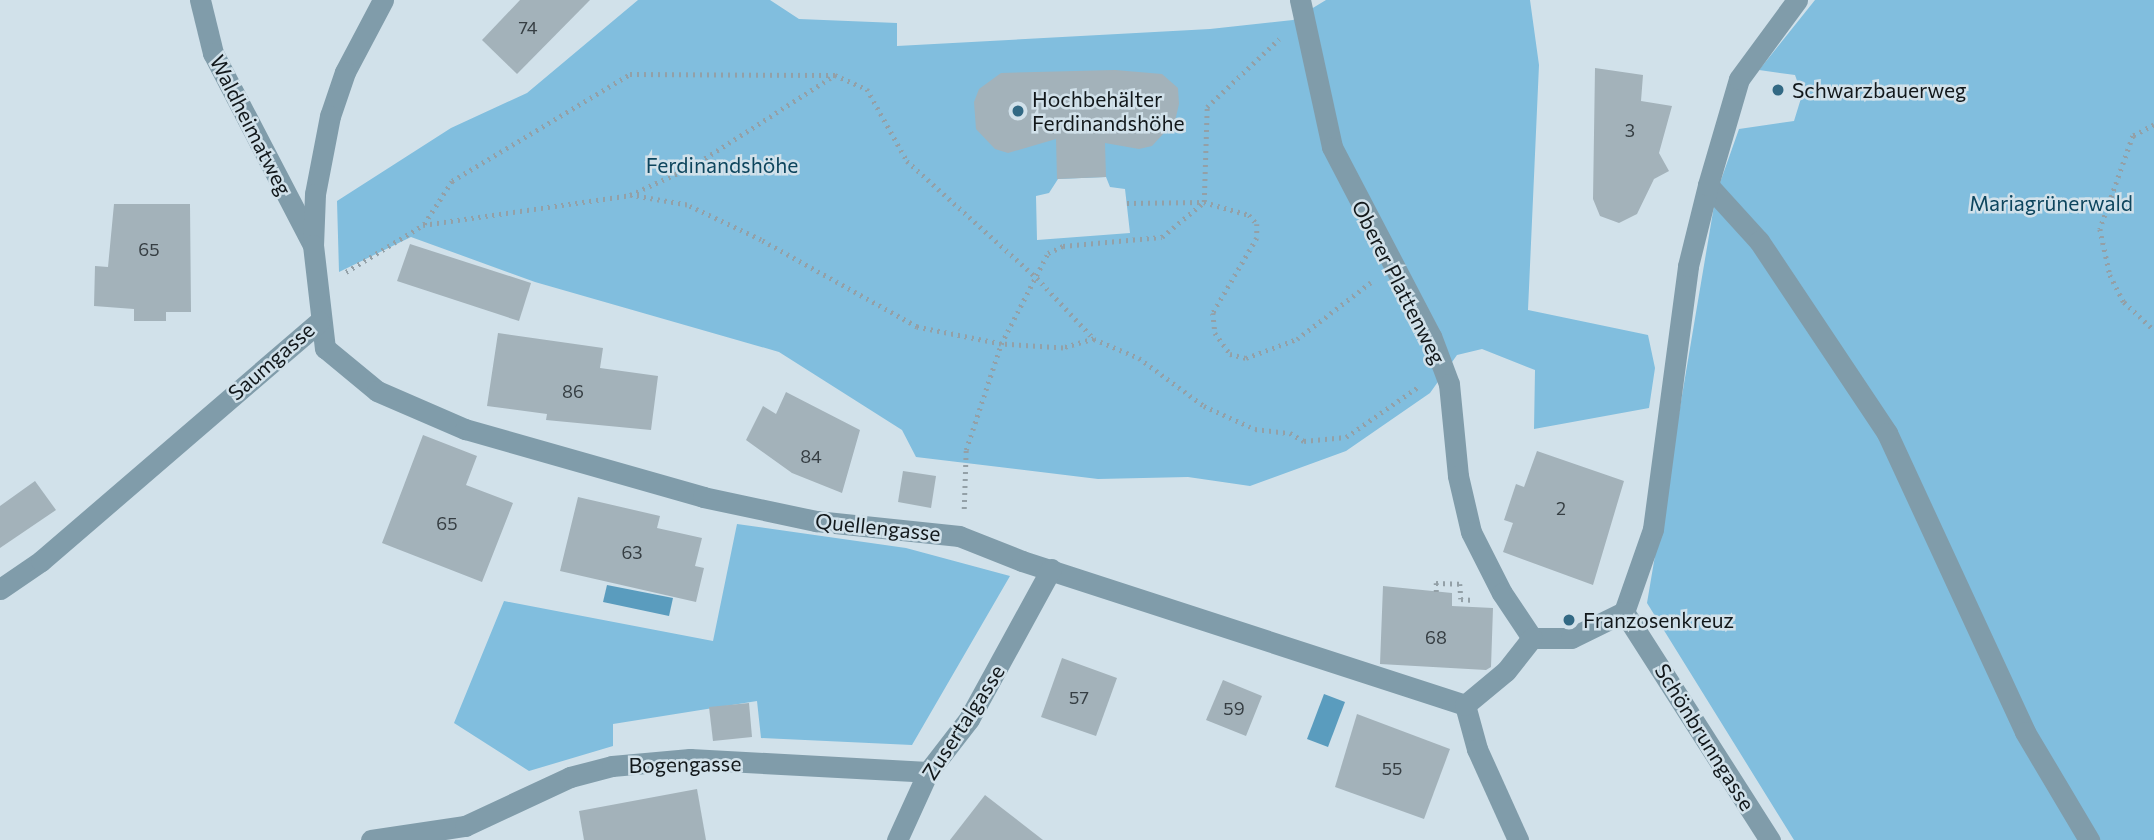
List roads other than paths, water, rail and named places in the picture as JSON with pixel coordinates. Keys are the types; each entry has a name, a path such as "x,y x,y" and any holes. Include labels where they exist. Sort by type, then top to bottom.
{"street":[{"name":"Waldheimatweg","path":"200,0 213,53 313,245"},
{"name":"Saumgasse","path":"0,589 41,562 319,322 313,245 315,194 330,116 345,72 383,0"},
{"path":"1518,840 1478,749 1465,705 1506,671 1532,638 1571,638 1624,612 1653,529 1688,266 1708,185 1739,79 1797,0"},
{"name":"Oberer Plattenweg","path":"1301,10 1332,147 1394,264 1444,371 1471,532 1502,593 1532,638"},
{"path":"1708,185 1759,241 1887,433 2025,732 2089,840"},
{"name":"Quellengasse","path":"319,322 325,348 377,391 465,429 703,497 816,521 960,536 1051,569 1465,705"},
{"name":"Zusertalgasse","path":"897,840 928,772 969,719 1051,569"},
{"name":"Schönbrunngasse","path":"1624,612 1770,840"},
{"name":"Bogengasse","path":"371,840 466,826 570,777 612,766 690,759 928,772"}],"place":[{"name":"Schwarzbauerweg","path":"1778,90"},
{"name":"Hochbehälter Ferdinandshöhe","path":"1018,111"},
{"name":"Franzosenkreuz","path":"1569,620"}],"park label":[{"name":"Ferdinandshöhe","path":"722,165"},
{"name":"Mariagrünerwald","path":"2051,203"}]}
